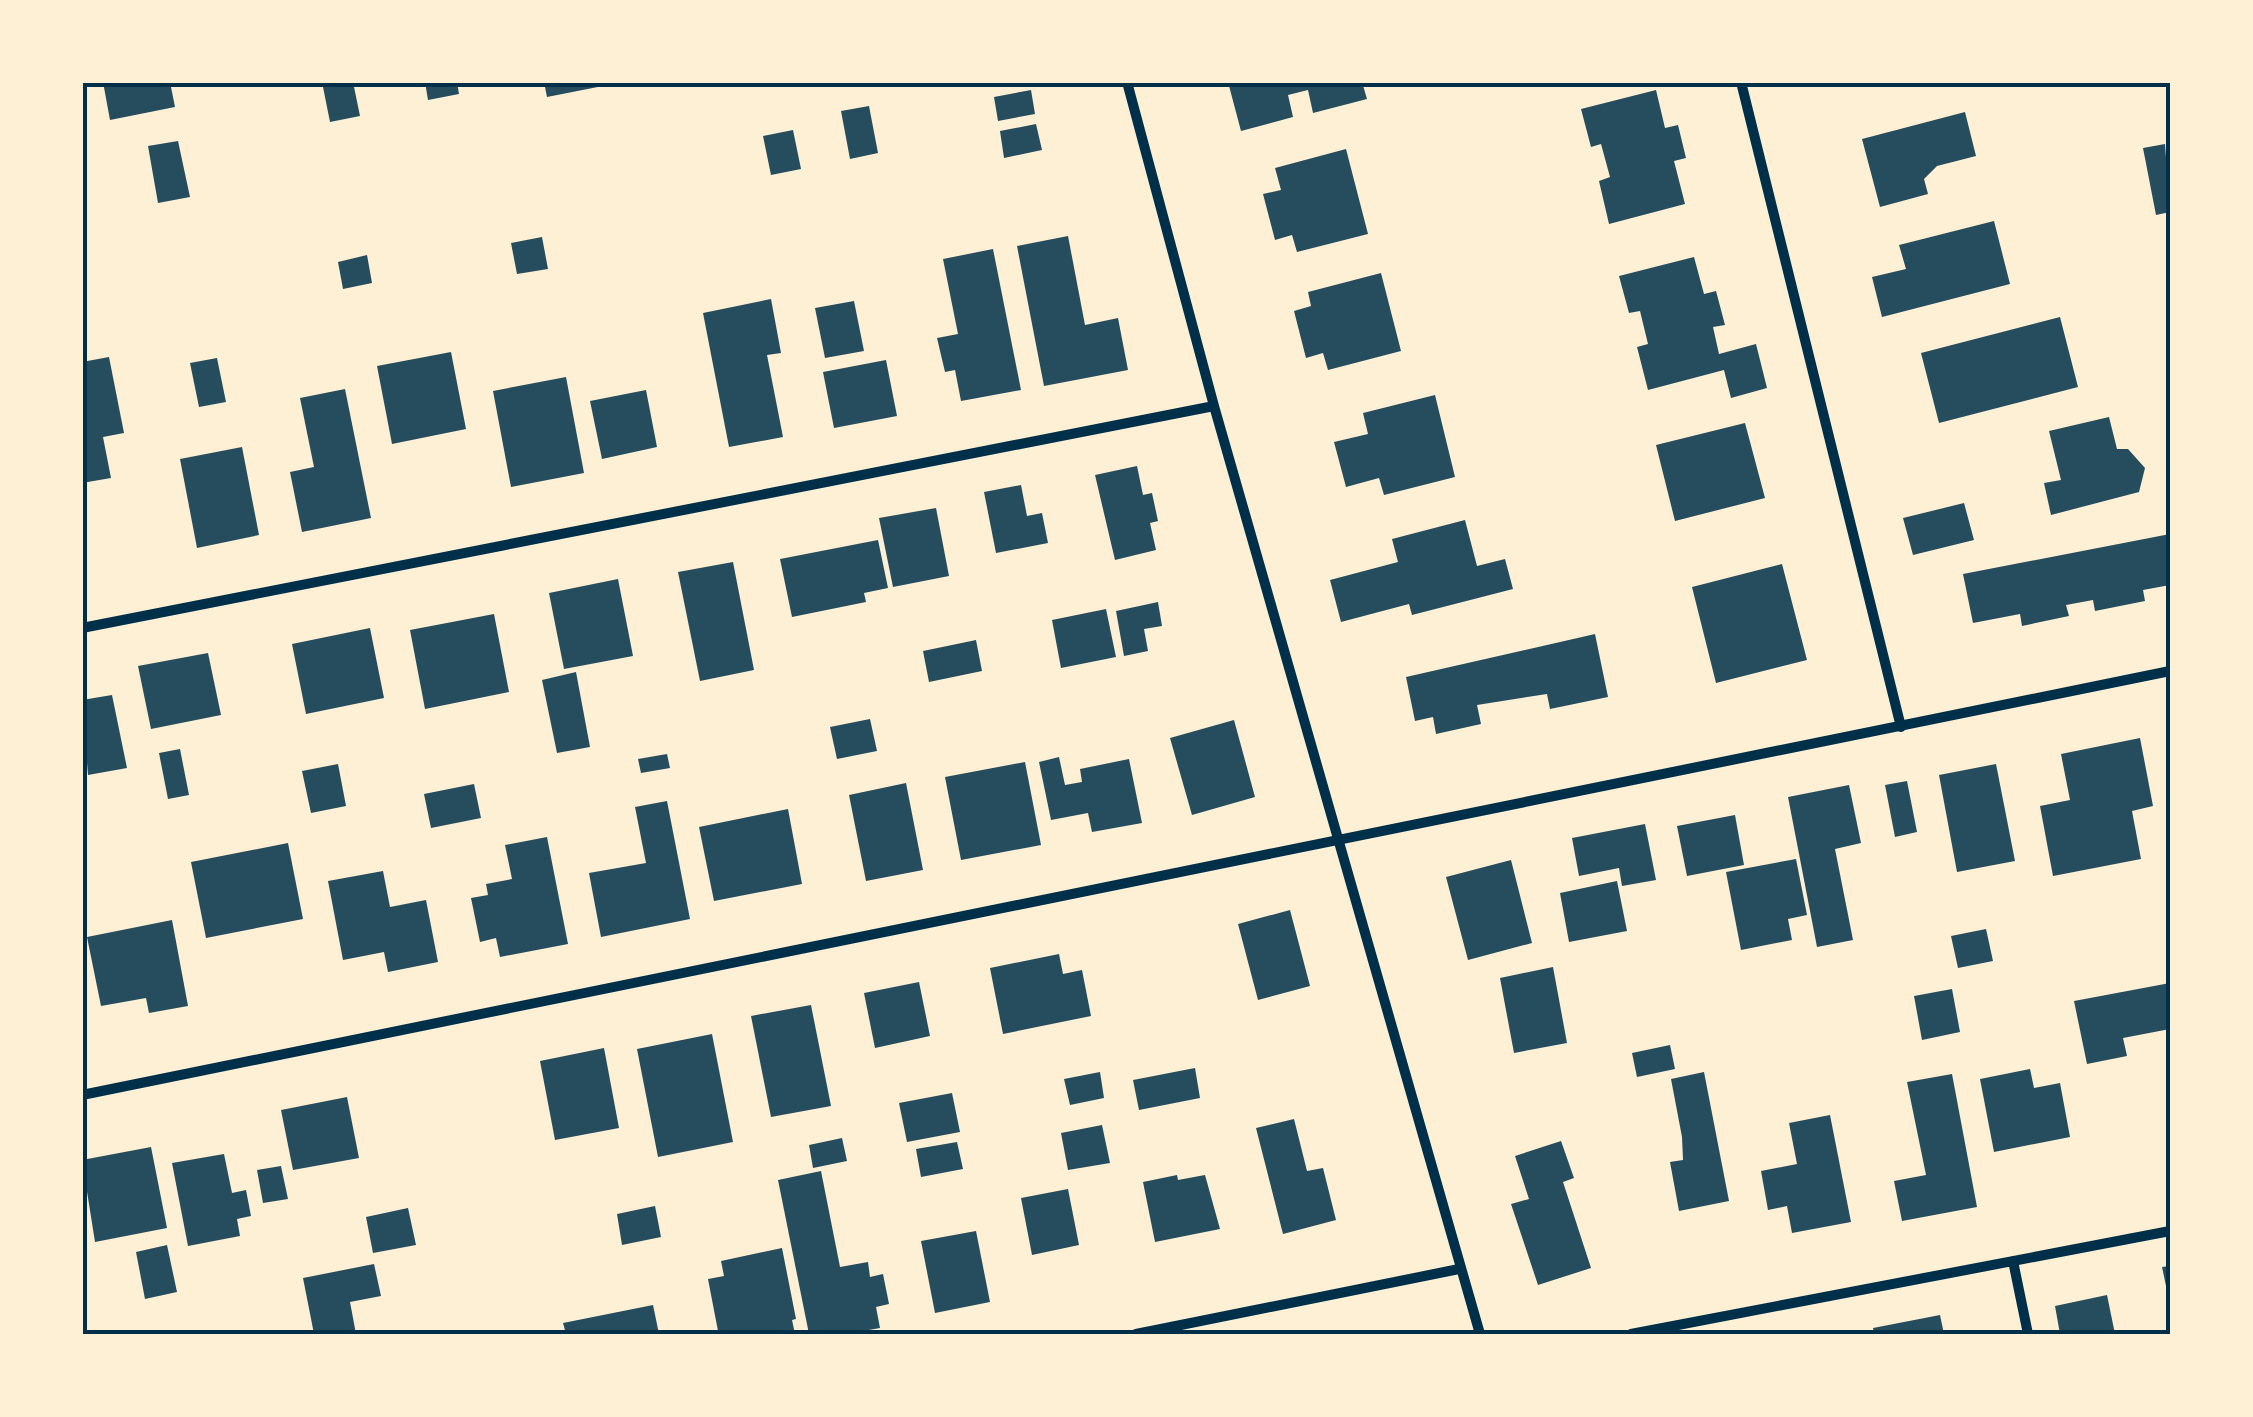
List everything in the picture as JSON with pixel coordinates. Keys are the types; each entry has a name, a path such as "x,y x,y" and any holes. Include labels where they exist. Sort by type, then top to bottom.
{"street":[{"path":"1127,82 1214,406 1480,1334"},
{"path":"1740,82 1901,727"},
{"path":"82,628 1214,406"},
{"path":"82,1095 2170,671"},
{"path":"1632,1334 2170,1230"},
{"path":"2013,1261 2028,1334"},
{"path":"1136,1334 1459,1269"}],"building":[{"path":"103,82 170,82 175,107 110,120"},
{"path":"353,82 360,116 330,122 323,87"},
{"path":"425,82 457,82 459,94 428,100"},
{"path":"544,82 613,82 613,84 547,97"},
{"path":"1228,82 1362,82 1367,99 1313,113 1308,90 1288,95 1293,117 1241,131"},
{"path":"1031,90 1035,114 998,121 994,97"},
{"path":"1656,90 1665,128 1678,125 1686,158 1674,161 1685,204 1609,224 1599,181 1610,177 1601,144 1591,147 1581,109"},
{"path":"869,106 878,153 850,159 841,111"},
{"path":"1965,112 1976,156 1937,166 1924,179 1928,194 1880,207 1862,139"},
{"path":"1036,124 1042,150 1004,158 1000,131"},
{"path":"793,130 801,169 771,175 763,136"},
{"path":"178,141 190,197 158,203 148,146"},
{"path":"2165,144 2170,212 2156,215 2143,148"},
{"path":"1346,149 1368,234 1297,252 1292,235 1275,240 1263,194 1281,190 1275,168"},
{"path":"1994,221 2010,284 1882,317 1872,277 1906,269 1899,245"},
{"path":"1068,236 1085,325 1118,318 1128,370 1044,386 1017,246"},
{"path":"542,237 548,269 517,274 511,243"},
{"path":"993,249 1021,390 961,401 955,370 945,372 937,338 958,334 943,259"},
{"path":"367,255 372,283 343,289 338,262"},
{"path":"1694,257 1704,294 1716,291 1725,325 1713,327 1719,354 1756,344 1767,388 1731,398 1724,370 1648,390 1637,347 1648,344 1640,311 1629,313 1619,276"},
{"path":"1381,273 1401,351 1328,370 1323,353 1306,358 1294,311 1311,306 1308,292"},
{"path":"771,299 781,353 767,355 783,437 729,447 703,313"},
{"path":"854,301 864,351 825,358 815,308"},
{"path":"2060,317 2078,387 1939,423 1921,353"},
{"path":"451,352 466,429 392,444 377,366"},
{"path":"109,357 124,433 103,437 111,478 82,483 82,362"},
{"path":"217,358 226,402 199,407 190,363"},
{"path":"886,360 897,416 834,428 823,372"},
{"path":"566,377 584,473 511,487 493,391"},
{"path":"345,389 371,518 302,532 290,472 314,467 300,398"},
{"path":"646,390 657,447 602,459 590,401"},
{"path":"1435,395 1455,477 1384,495 1379,478 1346,487 1334,442 1368,434 1363,413"},
{"path":"2109,417 2117,449 2128,449 2145,468 2139,492 2051,515 2044,483 2061,480 2049,431"},
{"path":"1745,423 1765,498 1675,521 1656,445"},
{"path":"242,447 259,535 197,548 180,459"},
{"path":"1137,466 1143,495 1152,493 1158,521 1150,523 1156,550 1115,560 1095,475"},
{"path":"1021,485 1027,516 1042,513 1048,543 996,553 984,492"},
{"path":"1964,503 1974,540 1913,555 1903,518"},
{"path":"936,508 949,576 893,587 879,518"},
{"path":"1465,520 1477,566 1505,559 1513,589 1412,615 1409,604 1341,622 1330,580 1398,562 1392,539"},
{"path":"2170,534 2170,585 2143,590 2145,601 2095,611 2093,600 2066,605 2069,616 2022,626 2020,614 1973,623 1963,574"},
{"path":"878,540 888,588 864,593 866,602 792,617 780,559"},
{"path":"733,562 754,670 700,681 678,572"},
{"path":"1782,564 1807,660 1716,683 1692,587"},
{"path":"618,579 633,656 564,669 549,593"},
{"path":"1158,602 1162,626 1144,629 1148,651 1124,656 1116,611"},
{"path":"1106,609 1116,657 1061,668 1052,620"},
{"path":"494,614 509,692 425,709 410,630"},
{"path":"370,628 384,698 306,714 292,644"},
{"path":"1595,634 1608,697 1550,709 1547,694 1477,705 1481,724 1436,734 1433,717 1415,721 1406,677"},
{"path":"976,640 982,671 929,682 923,651"},
{"path":"208,653 221,715 151,729 138,666"},
{"path":"576,672 590,747 557,753 542,680"},
{"path":"112,695 127,768 88,775 82,700"},
{"path":"870,719 877,751 837,759 830,727"},
{"path":"1234,720 1255,797 1192,815 1170,738"},
{"path":"2140,738 2153,806 2132,811 2141,859 2053,876 2040,806 2070,800 2061,754"},
{"path":"180,749 189,795 168,799 159,753"},
{"path":"667,754 670,768 641,773 638,759"},
{"path":"1059,757 1065,785 1082,782 1080,769 1129,759 1142,823 1092,832 1088,813 1051,820 1039,762"},
{"path":"1025,762 1041,845 961,860 945,777"},
{"path":"338,764 346,806 311,813 302,771"},
{"path":"1996,764 2015,861 1957,872 1939,775"},
{"path":"1907,781 1917,832 1895,837 1885,785"},
{"path":"906,783 923,870 866,881 849,795"},
{"path":"474,784 481,818 431,828 424,794"},
{"path":"1849,785 1861,843 1835,849 1853,940 1817,947 1788,797"},
{"path":"667,801 690,919 601,937 589,873 646,863 635,807"},
{"path":"788,809 802,884 714,901 699,827"},
{"path":"1735,815 1744,865 1687,876 1677,826"},
{"path":"1645,824 1656,880 1622,886 1619,868 1579,876 1572,838"},
{"path":"547,837 568,944 500,957 496,938 480,942 471,898 488,895 486,884 512,879 505,845"},
{"path":"288,843 303,919 206,938 191,862"},
{"path":"1796,859 1807,915 1788,919 1792,940 1741,950 1726,872"},
{"path":"1511,860 1532,943 1468,960 1446,877"},
{"path":"383,871 390,907 426,900 438,962 388,972 384,952 343,960 328,881"},
{"path":"1617,881 1627,931 1569,942 1560,893"},
{"path":"1290,910 1310,986 1258,1000 1238,924"},
{"path":"172,920 188,1006 149,1013 146,998 101,1006 87,937"},
{"path":"1986,929 1993,961 1958,968 1951,936"},
{"path":"1059,954 1063,974 1082,970 1091,1016 1003,1034 990,968"},
{"path":"1553,967 1567,1043 1514,1053 1500,978"},
{"path":"919,982 930,1036 875,1048 864,993"},
{"path":"2170,983 2170,1029 2123,1038 2127,1056 2087,1064 2074,1001"},
{"path":"1952,989 1960,1032 1922,1040 1914,996"},
{"path":"811,1005 831,1106 771,1117 751,1016"},
{"path":"712,1034 733,1142 658,1157 637,1049"},
{"path":"1670,1045 1675,1069 1637,1077 1632,1053"},
{"path":"604,1048 619,1128 555,1140 540,1061"},
{"path":"1195,1068 1200,1098 1139,1110 1133,1080"},
{"path":"2030,1069 2034,1088 2060,1083 2070,1137 1994,1152 1980,1079"},
{"path":"1100,1072 1104,1098 1070,1105 1064,1079"},
{"path":"1704,1072 1729,1201 1679,1211 1670,1162 1683,1160 1682,1137 1671,1079"},
{"path":"1952,1074 1977,1207 1902,1221 1894,1181 1926,1175 1907,1082"},
{"path":"952,1093 960,1132 907,1142 899,1103"},
{"path":"347,1097 359,1158 293,1170 281,1110"},
{"path":"1830,1115 1851,1222 1792,1233 1787,1206 1768,1210 1761,1171 1797,1164 1789,1123"},
{"path":"1294,1119 1307,1171 1323,1168 1336,1220 1283,1234 1256,1128"},
{"path":"1102,1125 1110,1163 1068,1170 1061,1133"},
{"path":"842,1138 847,1161 813,1168 809,1145"},
{"path":"1561,1141 1574,1178 1563,1182 1591,1268 1538,1285 1511,1204 1529,1199 1515,1156"},
{"path":"957,1142 963,1169 921,1177 916,1149"},
{"path":"151,1147 167,1228 95,1242 82,1160"},
{"path":"224,1154 232,1193 246,1190 251,1216 237,1219 240,1236 188,1246 172,1163"},
{"path":"281,1166 288,1199 263,1203 257,1170"},
{"path":"821,1171 840,1267 868,1262 870,1277 883,1274 889,1304 876,1307 880,1328 846,1334 809,1334 778,1180"},
{"path":"1177,1175 1178,1180 1205,1175 1220,1229 1155,1242 1143,1182"},
{"path":"1068,1189 1079,1245 1032,1255 1021,1198"},
{"path":"655,1206 661,1237 622,1245 617,1214"},
{"path":"408,1208 416,1245 373,1253 366,1217"},
{"path":"976,1231 990,1302 935,1313 921,1241"},
{"path":"167,1245 177,1292 145,1299 136,1252"},
{"path":"782,1248 796,1319 792,1320 795,1334 718,1331 708,1279 724,1276 721,1261"},
{"path":"374,1264 381,1296 350,1302 356,1334 314,1334 303,1278"},
{"path":"2170,1266 2170,1300 2169,1300 2162,1267"},
{"path":"2107,1295 2115,1334 2060,1334 2055,1306"},
{"path":"653,1305 659,1334 566,1334 563,1323"},
{"path":"1940,1315 1944,1334 1874,1334 1873,1328"}]}
